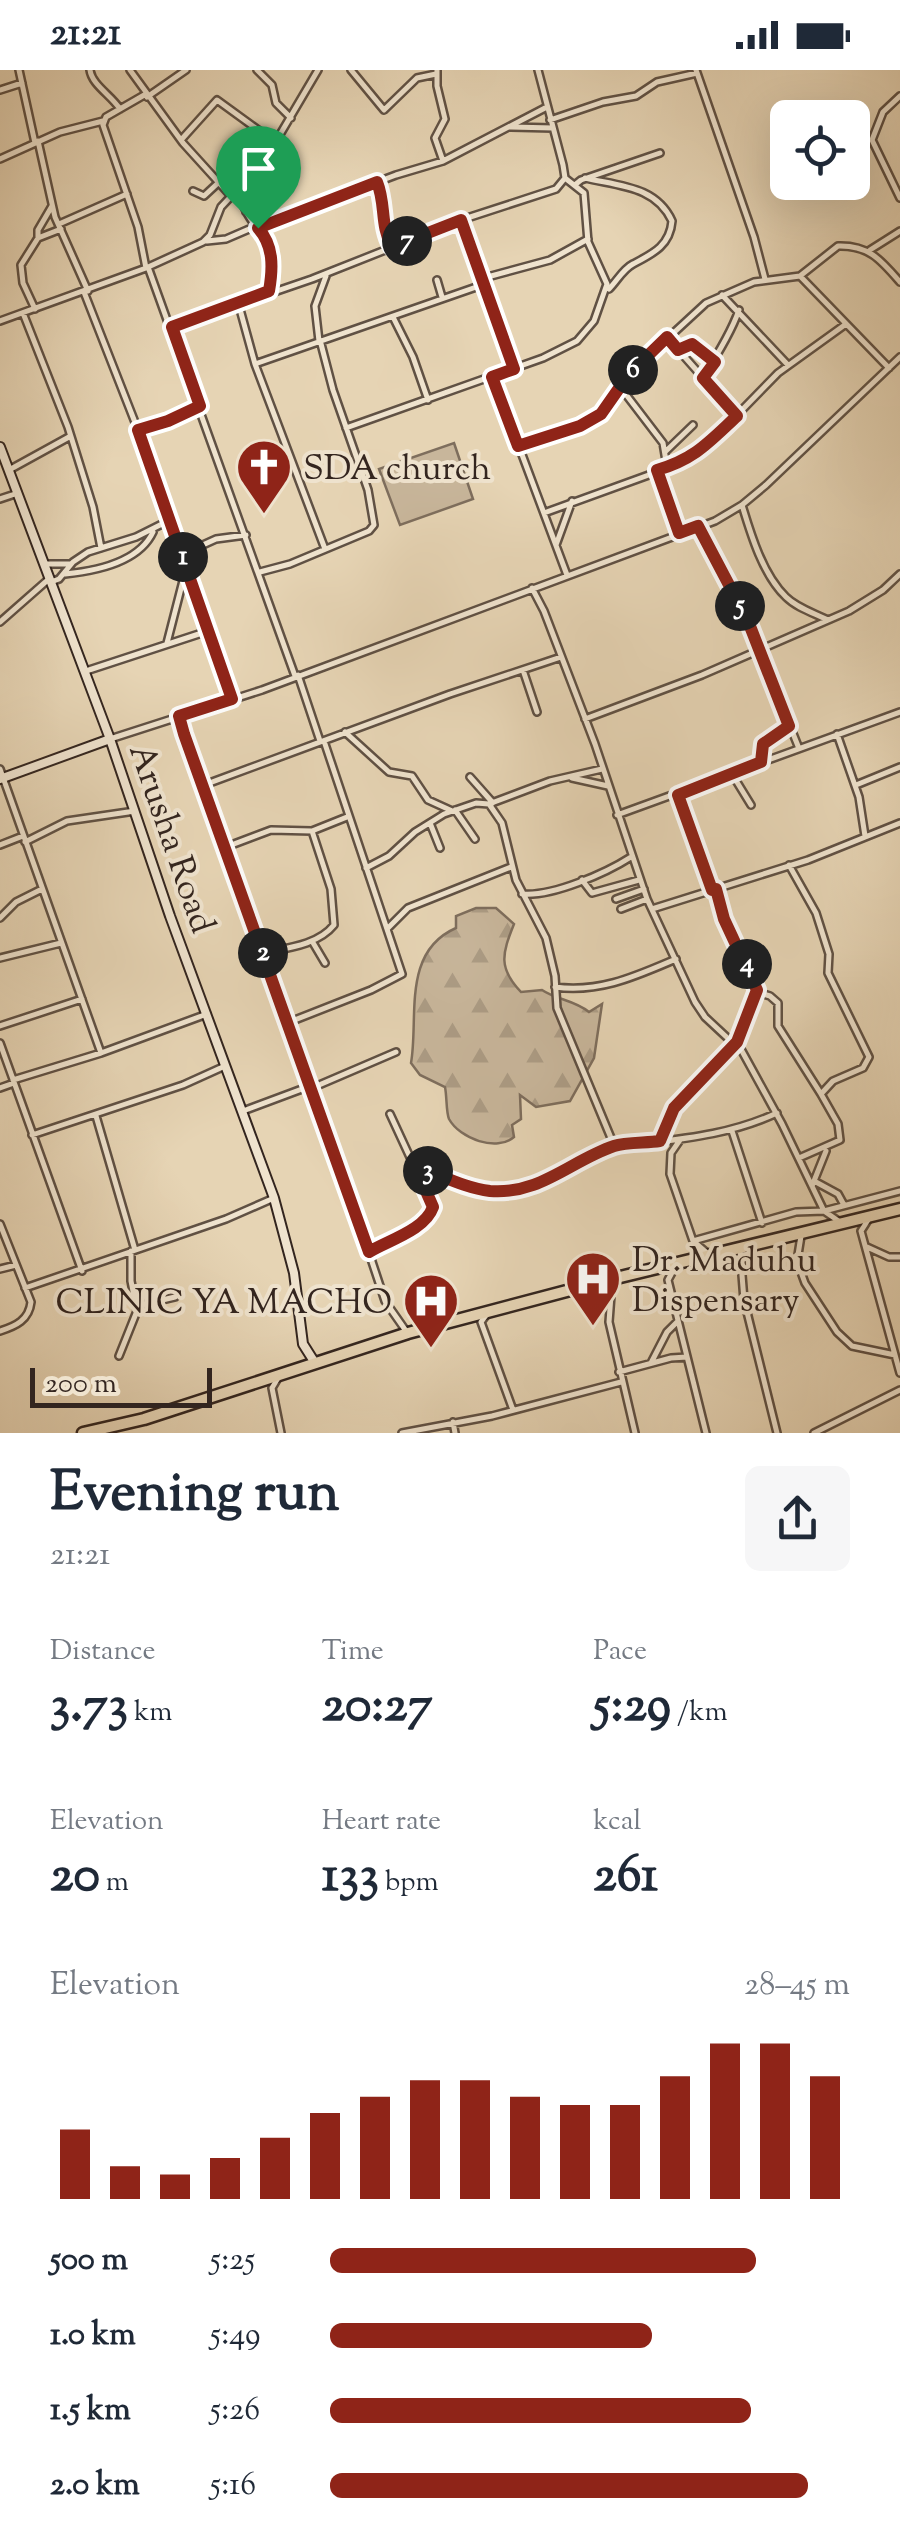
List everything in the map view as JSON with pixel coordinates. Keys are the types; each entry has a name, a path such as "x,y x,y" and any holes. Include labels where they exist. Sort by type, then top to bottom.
{"highway":[{"path":"83,1433 144,1419 408,1333 612,1278 900,1208"}],"main road":[{"name":"Arusha Road","path":"0,447 110,739 274,1198 294,1273 303,1344 315,1363"},
{"path":"1,775 110,739"}],"street":[{"path":"19,70 52,206 138,430 232,699"},
{"path":"90,70 92,79 120,108"},
{"path":"130,70 181,141 231,196"},
{"path":"0,159 79,126 103,121 186,70"},
{"path":"257,70 272,85 276,103 291,118"},
{"path":"205,241 221,207 253,174 276,142 318,70"},
{"path":"350,70 384,110 417,78 437,72 445,119 435,142 442,161"},
{"path":"538,70 565,178 576,184 585,198 588,239 607,291"},
{"path":"550,120 603,102 636,96 656,82 696,72 765,279"},
{"path":"0,90 22,83"},
{"path":"900,96 884,112 872,140 900,198"},
{"path":"181,141 217,100 276,142"},
{"path":"0,321 86,292 205,241 226,239 442,161 546,108"},
{"path":"103,121 147,268 322,740 402,976 287,1023"},
{"path":"508,126 553,128"},
{"path":"576,184 660,153"},
{"path":"246,212 253,174"},
{"path":"172,327 327,274 461,220 549,193 565,178"},
{"path":"346,428 514,369 578,341 594,321 607,291 629,267 656,252 670,234 672,221 654,196 585,178"},
{"path":"377,182 384,200 384,228 392,247"},
{"path":"194,191 204,196 218,183"},
{"path":"237,189 246,212 265,236 272,260 269,291"},
{"path":"36,308 23,283 20,265 38,238 126,194"},
{"path":"38,238 38,230 52,206"},
{"path":"461,220 514,369"},
{"path":"518,446 601,414 629,374 693,313 722,294 765,279 800,276 838,246 870,250 900,231"},
{"path":"255,364 539,264 588,239"},
{"path":"870,250 900,282"},
{"path":"260,572 326,550 369,531 374,525 368,490 320,340 315,306 327,274"},
{"path":"800,276 889,368"},
{"path":"437,280 442,297"},
{"path":"722,294 788,366"},
{"path":"238,302 255,364 326,550"},
{"path":"703,378 715,362 739,310"},
{"path":"23,313 48,373 93,506 101,548"},
{"path":"393,317 428,400"},
{"path":"544,514 702,450 788,366 846,324"},
{"path":"667,337 737,416"},
{"path":"678,350 692,344 715,362"},
{"path":"110,739 232,699 532,588 698,526 742,505 900,357"},
{"path":"492,377 568,574"},
{"path":"621,388 666,451 667,467"},
{"path":"138,430 200,406"},
{"path":"666,451 692,425"},
{"path":"9,470 69,437"},
{"path":"657,470 679,533"},
{"path":"0,499 18,493"},
{"path":"556,545 572,501"},
{"path":"742,505 767,570 777,585 798,606 828,620"},
{"path":"65,574 70,564 88,552 168,521"},
{"path":"698,526 748,621 798,748"},
{"path":"0,622 50,580 127,557 143,547 154,528"},
{"path":"182,555 216,539 246,535"},
{"path":"45,564 70,564"},
{"path":"168,643 186,567"},
{"path":"585,719 702,676 828,620 874,596 900,574"},
{"path":"532,588 585,719 647,900 705,1017 736,1043 813,1183 824,1211 842,1224"},
{"path":"83,672 210,630"},
{"path":"204,786 322,740 561,657"},
{"path":"524,670 537,712"},
{"path":"617,815 900,712"},
{"path":"179,716 385,1300 408,1333"},
{"path":"761,762 763,744 789,726"},
{"path":"345,732 388,772 412,776 428,800 453,810 475,839"},
{"path":"837,734 856,785 866,836"},
{"path":"856,785 900,767"},
{"path":"366,868 453,810 490,803 550,781 602,769"},
{"path":"732,774 750,806"},
{"path":"1,775 101,1053"},
{"path":"470,777 502,824 511,867 546,938 558,1008 600,1118 617,1144"},
{"path":"568,778 608,786"},
{"path":"660,1141 674,1108 736,1043 756,992 678,795"},
{"path":"0,845 66,821 135,810"},
{"path":"226,847 271,830 312,831 347,817"},
{"path":"430,822 440,848"},
{"path":"652,909 789,865 900,823"},
{"path":"263,953 312,940 330,930 336,918 312,831"},
{"path":"522,894 536,894 582,880 631,857"},
{"path":"789,865 812,904 826,940 828,973 868,1057 868,1065 833,1081 821,1094"},
{"path":"388,928 408,908 511,867"},
{"path":"582,880 592,893 640,879"},
{"path":"0,918 16,902 42,889"},
{"path":"616,899 632,890 644,889"},
{"path":"621,909 647,900"},
{"path":"312,940 325,963"},
{"path":"0,958 61,943"},
{"path":"555,987 576,990 609,985 676,959"},
{"path":"756,992 778,1003 778,1026 821,1094 841,1136 838,1143 799,1158"},
{"path":"0,1026 82,1000"},
{"path":"0,1088 206,1014"},
{"path":"0,1043 82,1271"},
{"path":"241,1111 396,1052"},
{"path":"32,1136 96,1116 225,1066"},
{"path":"369,1252 418,1225 432,1213 433,1207 390,1114"},
{"path":"415,1166 474,1188 532,1187 617,1144 680,1140 732,1131 776,1114"},
{"path":"96,1116 133,1251 131,1281 136,1318 119,1356"},
{"path":"732,1131 762,1223"},
{"path":"680,1140 671,1153 669,1166 693,1241 709,1254"},
{"path":"813,1183 828,1148"},
{"path":"813,1183 838,1194 844,1204"},
{"path":"693,1241 796,1212 824,1211 900,1191"},
{"path":"25,1288 82,1271 274,1198"},
{"path":"869,1217 861,1231 900,1373"},
{"path":"0,1224 31,1302 19,1324 0,1331"},
{"path":"802,1233 797,1262 805,1283 837,1332 852,1346 897,1357"},
{"path":"865,1246 888,1257 900,1256"},
{"path":"740,1247 744,1300 777,1433"},
{"path":"676,1264 668,1280 706,1433"},
{"path":"0,1268 16,1265"},
{"path":"612,1278 610,1322 634,1433"},
{"path":"137,1306 175,1298"},
{"path":"488,1311 480,1322 513,1411"},
{"path":"651,1363 670,1327 678,1321"},
{"path":"620,1372 687,1357"},
{"path":"280,1374 272,1388 282,1433"},
{"path":"402,1433 513,1411 621,1382"},
{"path":"814,1433 900,1390"},
{"path":"453,1422 455,1433"}],"green space":[{"path":"454,443 473,499 400,525 379,469"},
{"path":"476,908 496,908 514,924 504,960 521,992 542,990 589,1012 602,1004 594,1058 570,1101 536,1107 520,1095 521,1119 512,1125 514,1137 498,1143 479,1141 454,1126 448,1116 445,1087 420,1075 411,1063 416,988 427,953 456,928 456,916"}],"place":[{"name":"SDA church","path":"264,516"},
{"name":"Dr. Maduhu Dispensary","path":"593,1328"},
{"name":"CLINIC YA MACHO","path":"431,1350"}],"route":[{"path":"377,182 384,200 384,228 392,247 461,220 514,369 492,377 518,446 580,426 601,414 629,374 667,337 678,350 688,344 702,348 715,362 703,378 737,416 702,450 679,464 657,470 679,533 698,526 738,601 789,726 763,744 761,762 678,795 712,890 716,889 724,919 757,990 737,1042 674,1108 660,1141 617,1144 555,1178 510,1190 474,1188 415,1166 432,1213 369,1252 184,734 179,716 232,699 138,430 200,406 172,327 269,291 272,260 265,236 258,228 377,182"}]}
